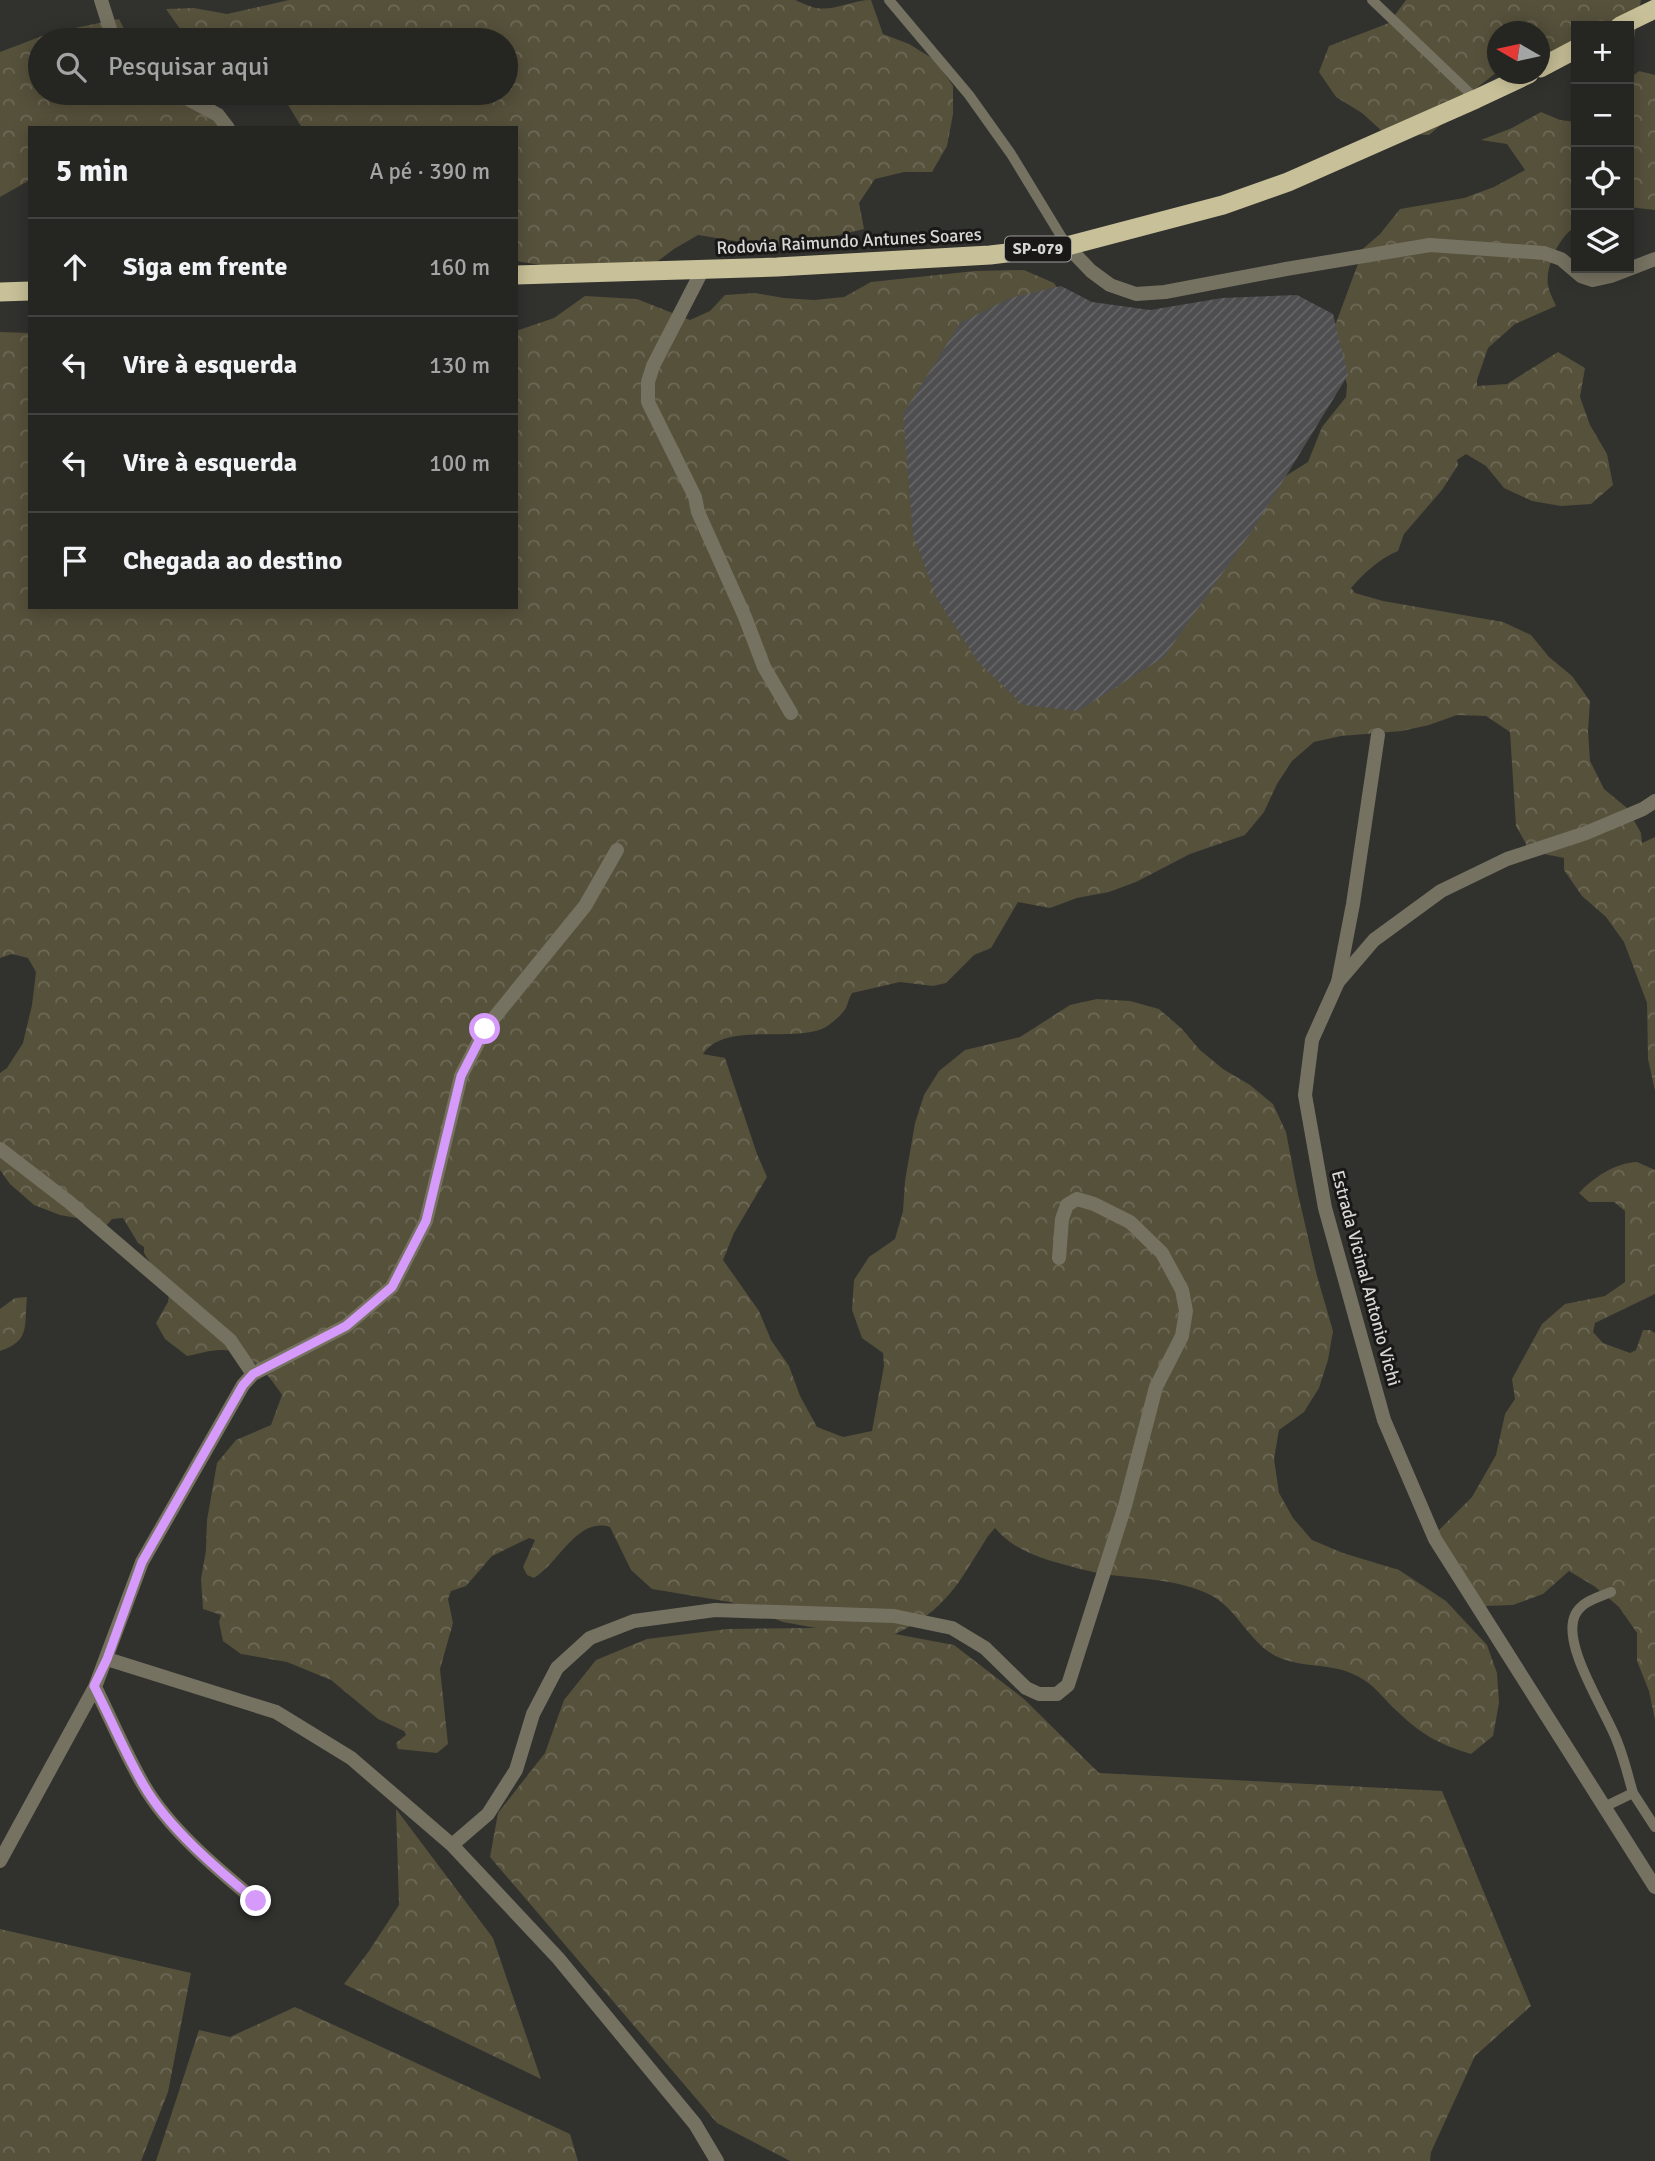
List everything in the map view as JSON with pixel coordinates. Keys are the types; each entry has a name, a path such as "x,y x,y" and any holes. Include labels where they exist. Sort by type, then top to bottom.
{"highway":[{"path":"1630,21 1655,9"},
{"path":"1550,62 1571,52"},
{"name":"Rodovia Raimundo Antunes Soares","path":"518,275 977,256 1067,246 1223,205 1288,182 1508,84"},
{"path":"0,292 28,291"}],"street":[{"path":"101,0 110,28"},
{"path":"199,105 218,115 226,126"},
{"path":"1067,246 1091,271 1110,285 1136,293 1165,292 1430,246 1544,253 1561,259 1581,276 1593,280 1655,259"},
{"path":"703,269 653,366 648,382 648,401 695,497 698,512 745,617 764,667 791,713"},
{"path":"1338,982 1353,904 1378,735"},
{"name":"Estrada Vicinal Antonio Vichi","path":"1655,801 1643,809 1586,833 1507,859 1441,891 1374,940 1338,982 1312,1040 1304,1095 1325,1208 1384,1420 1435,1539 1655,1887"},
{"path":"0,1861 107,1659 142,1562 243,1385 253,1374 346,1326 392,1287 426,1221 461,1076 485,1029 585,906 617,850"},
{"path":"0,1149 69,1202 230,1340 253,1374"},
{"path":"452,1845 488,1814 516,1770 533,1714 557,1668 590,1638 634,1620 715,1610 894,1616 952,1628 985,1648 1026,1688 1040,1695 1057,1694 1068,1685 1125,1506 1156,1387 1182,1336 1186,1311 1182,1290 1162,1253 1130,1222 1094,1204 1077,1199 1067,1205 1062,1219 1059,1258"},
{"path":"107,1659 276,1712 351,1758 452,1845 558,1958 695,2124 717,2161"},
{"path":"94,1686 144,1786 186,1838 215,1868 256,1901"}],"lane":[{"path":"889,0 969,95 1011,154 1067,246"},
{"path":"1372,0 1476,99"},
{"path":"1611,1592 1584,1603 1574,1616 1572,1635 1583,1669 1617,1740 1633,1793 1655,1827"},
{"path":"1604,1807 1633,1793"}],"green space":[{"path":"289,0 795,0 812,7 827,8 871,0 883,34 909,44 935,60 953,86 953,114 947,146 932,172 904,172 875,179 859,203 864,229 789,247 698,235 654,264 577,271 518,261 518,126 301,126 288,105 518,105 518,28 179,28 166,9 194,8 227,14"},
{"path":"1406,0 1641,0 1634,38 1634,21 1571,21 1571,60 1550,57 1550,21 1487,21 1487,80 1469,94 1450,117 1429,135 1383,132 1362,113 1336,97 1319,72 1329,46 1389,23"},
{"path":"119,19 124,28 75,28"},
{"path":"28,41 28,105 215,105 231,126 28,126 28,181 0,197 0,52"},
{"path":"1639,71 1655,75 1655,210 1634,208 1634,75"},
{"path":"1541,112 1571,121 1571,230 1559,244 1551,260 1548,277 1550,293 1556,306 1515,324 1488,348 1477,386 1507,384 1558,352 1585,368 1580,397 1590,425 1607,454 1613,485 1591,504 1561,506 1532,501 1504,488 1486,466 1466,454 1457,460 1458,465 1442,490 1404,534 1398,551 1372,567 1351,588 1355,593 1383,601 1503,622 1531,635 1549,657 1572,676 1590,701 1590,761 1604,789 1627,808 1641,833 1642,843 1655,837 1655,1091 1648,1059 1647,1003 1624,942 1606,917 1582,896 1564,870 1564,858 1530,851 1516,826 1510,732 1486,716 1457,715 1402,731 1341,736 1314,742 1292,761 1264,812 1245,835 1190,854 1136,882 1109,892 1077,898 1050,908 1018,902 991,948 974,955 946,983 933,986 900,982 852,993 844,1011 822,1029 792,1034 726,1038 713,1044 703,1054 725,1058 767,1177 734,1233 723,1260 759,1311 771,1340 789,1366 800,1396 817,1427 843,1437 872,1431 884,1366 883,1353 862,1338 852,1310 854,1280 869,1257 895,1239 903,1211 915,1123 924,1095 939,1071 965,1050 1020,1037 1070,1005 1097,999 1130,1001 1159,1009 1181,1028 1200,1050 1273,1104 1286,1132 1317,1276 1333,1331 1319,1388 1304,1412 1279,1430 1274,1459 1279,1493 1293,1518 1312,1540 1343,1553 1399,1570 1446,1601 1487,1645 1497,1673 1499,1703 1493,1736 1471,1754 1450,1747 1416,1727 1362,1679 1334,1668 1279,1658 1269,1652 1223,1604 1204,1592 1169,1582 1102,1574 1048,1560 1019,1548 995,1528 960,1581 940,1605 913,1625 895,1634 954,1645 1024,1699 1099,1773 1442,1791 1531,2006 1475,2056 1431,2152 1430,2161 790,2161 717,2123 490,1857 498,1813 545,1753 564,1700 596,1660 647,1639 727,1629 816,1628 783,1622 730,1602 652,1589 631,1570 610,1527 588,1528 534,1578 527,1575 523,1567 535,1540 529,1538 492,1556 466,1586 451,1591 448,1599 453,1623 440,1669 448,1744 437,1753 398,1749 396,1743 406,1735 404,1731 378,1719 331,1680 287,1662 241,1654 223,1641 219,1622 221,1615 203,1609 201,1579 207,1520 217,1463 236,1440 271,1425 282,1395 277,1387 264,1371 240,1353 217,1350 187,1356 165,1339 156,1323 168,1302 169,1293 144,1253 144,1247 138,1243 123,1218 112,1219 106,1226 60,1215 34,1205 10,1184 0,1170 0,1073 7,1068 23,1043 36,972 28,958 12,954 0,958 0,332 28,333 28,609 518,609 518,330 554,318 585,296 637,299 690,320 710,311 725,295 755,293 814,300 844,297 871,282 975,271 1024,270 1054,283 1073,311 1284,477 1308,462 1322,427 1346,397 1347,385 1333,331 1359,261 1357,254 1380,234 1400,209 1464,198 1494,187 1525,170 1507,144 1481,140 1512,128"},
{"path":"1637,1162 1655,1170 1655,1294 1595,1323 1593,1332 1603,1343 1630,1353 1636,1350 1643,1330 1655,1333 1655,1720 1649,1691 1637,1661 1637,1633 1619,1607 1594,1586 1569,1571 1543,1594 1513,1605 1485,1606 1438,1531 1472,1497 1496,1455 1505,1414 1515,1399 1512,1379 1542,1324 1565,1304 1605,1296 1625,1282 1625,1211 1614,1202 1589,1202 1579,1193 1605,1172"},
{"path":"27,1297 21,1337 10,1347 0,1351 0,1309 15,1298"},
{"path":"396,1809 493,1938 541,2079 344,1984 399,1905"},
{"path":"0,1929 191,1973 168,2092 141,2161 0,2161"},
{"path":"295,2007 570,2134 578,2161 156,2161 199,2030 230,2037"}],"building":[{"path":"1061,286 1092,302 1150,310 1222,298 1297,295 1333,314 1348,375 1254,528 1164,657 1078,711 1023,705 978,662 936,597 913,534 903,414 960,323 1010,298"}],"route":[{"path":"256,1901 215,1868 176,1828 144,1786 94,1686 107,1659 142,1562 243,1385 253,1374 346,1326 392,1287 426,1221 461,1076 485,1029"}]}
